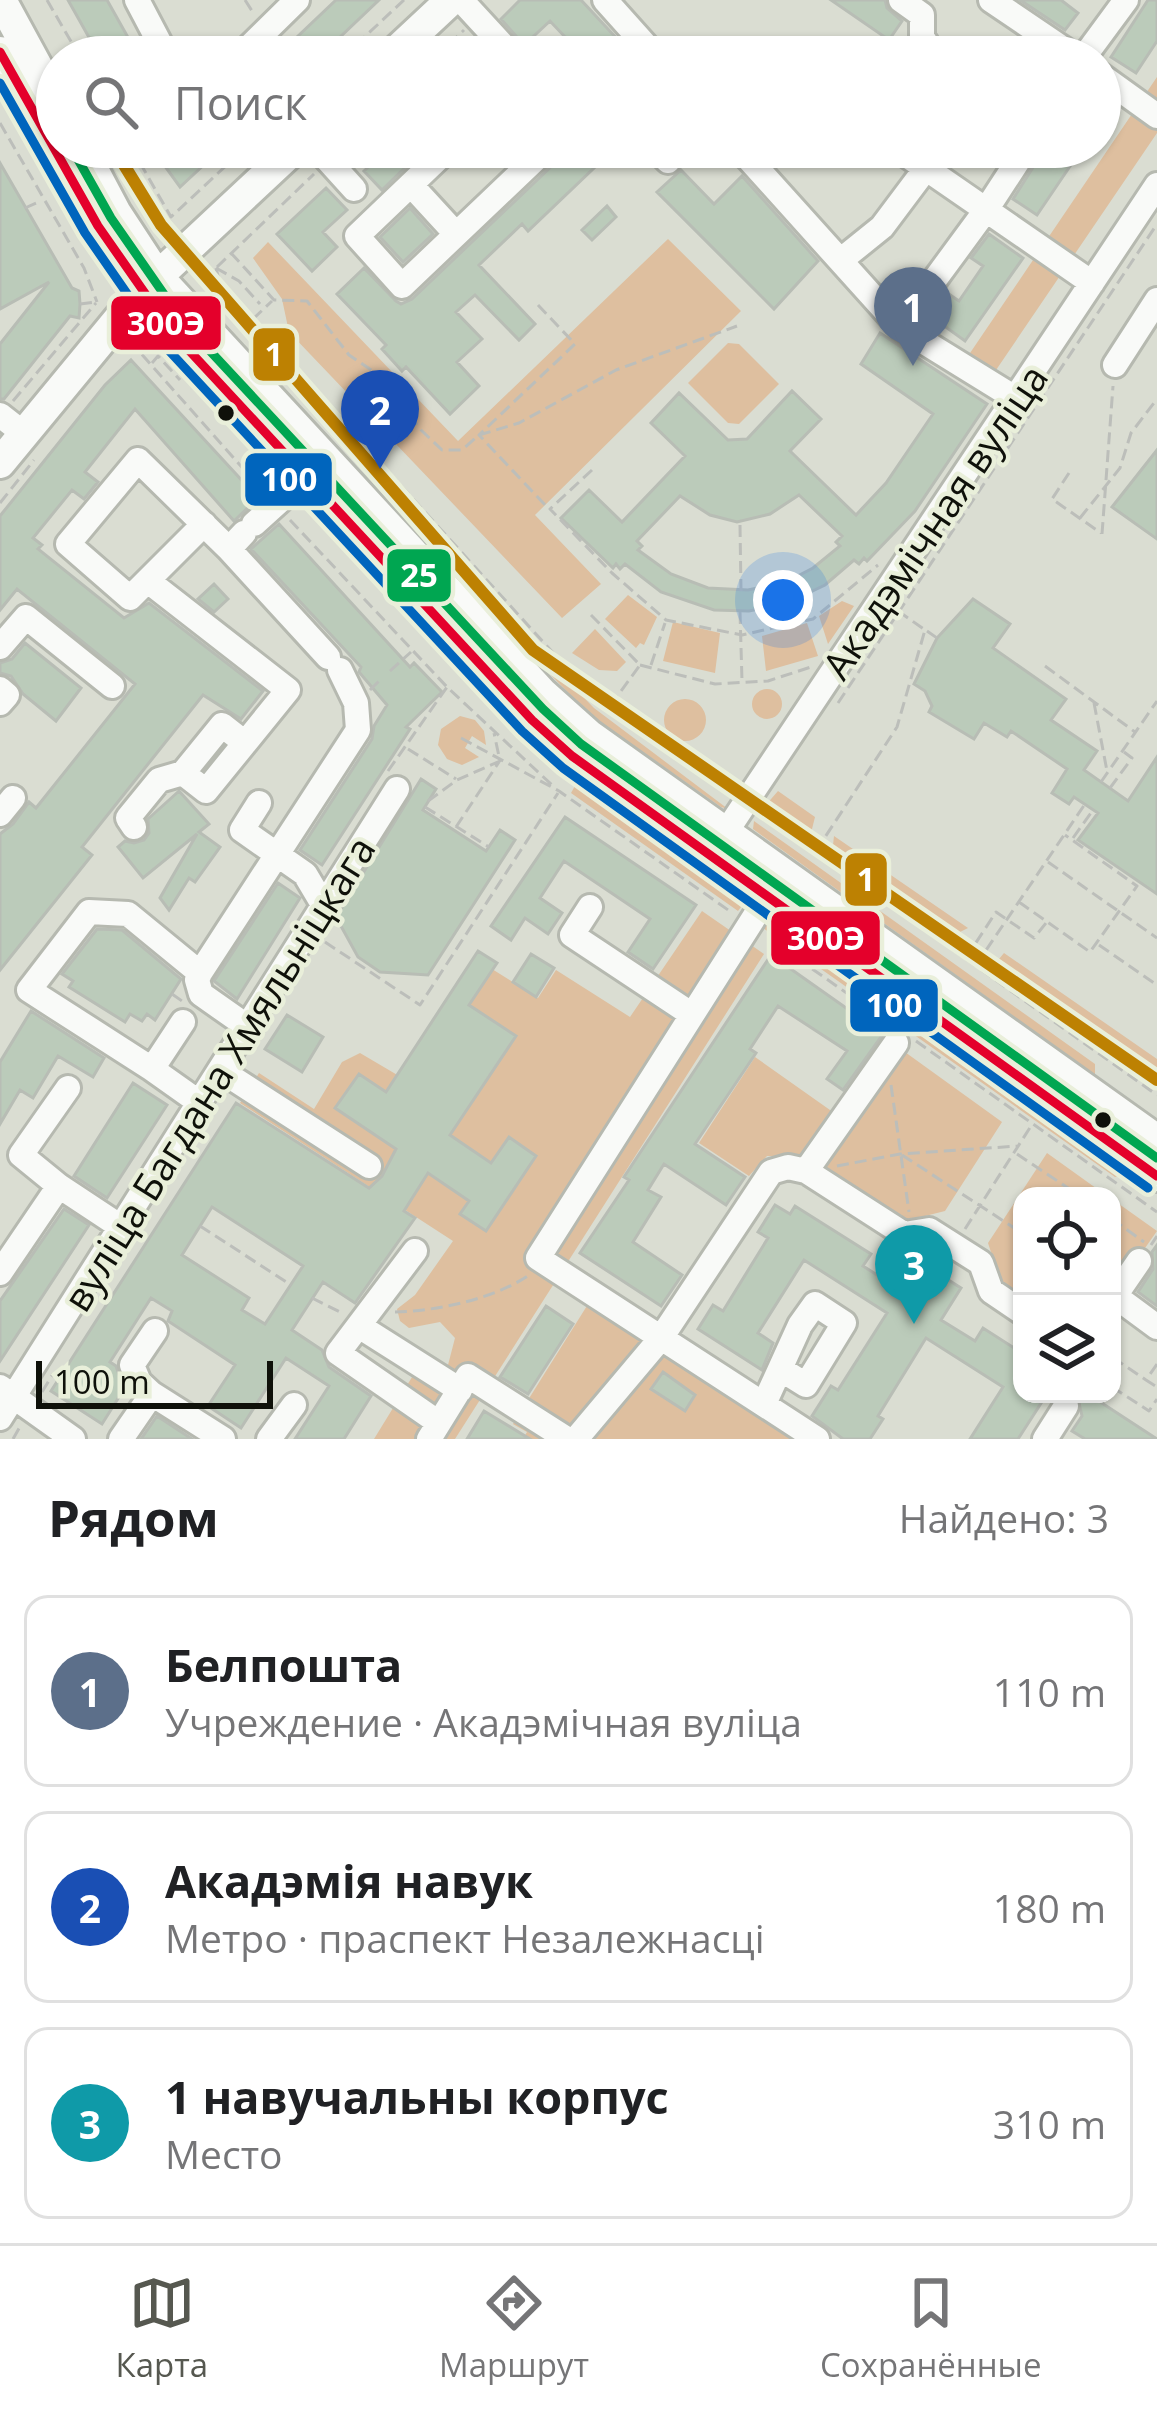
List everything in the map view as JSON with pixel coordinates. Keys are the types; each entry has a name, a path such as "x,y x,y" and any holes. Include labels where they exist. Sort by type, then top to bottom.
{"main road":[{"path":"2,0 36,64"},
{"path":"412,36 451,0"},
{"path":"0,52 36,116"},
{"path":"65,168 98,226 150,284 542,693 718,844 767,897 1157,1176"},
{"path":"92,168 172,332 532,720 572,756 718,844 1157,1140"},
{"path":"0,463 17,428 150,284 274,168"}],"street":[{"path":"137,0 156,36"},
{"path":"260,36 297,0"},
{"path":"461,0 494,36"},
{"path":"901,0 922,15 922,36"},
{"path":"991,0 1047,36"},
{"path":"1097,36 1126,0"},
{"path":"609,1 638,36"},
{"path":"1121,90 1157,116"},
{"path":"335,168 379,216"},
{"path":"428,168 357,236 402,286 526,168"},
{"path":"757,168 900,327 1015,398"},
{"path":"924,168 1092,283"},
{"path":"900,327 1013,168"},
{"path":"841,260 882,227 927,170"},
{"path":"411,185 456,234"},
{"name":"Акадэмічная вуліца","path":"718,844 1157,185"},
{"path":"1115,365 1157,300"},
{"path":"203,524 130,598 68,544 138,460 203,524 243,535 356,703 358,730 196,980 201,994 248,1027"},
{"path":"243,535 305,478"},
{"path":"134,826 128,818 159,780 183,773 206,791 288,690 148,580"},
{"path":"0,647 26,616 112,686"},
{"path":"0,688 7,694 0,704"},
{"name":"вуліца Багдана Хмяльніцкага","path":"0,1418 7,1391 121,1227 248,1027 324,906 390,784"},
{"path":"259,802 242,830 305,874 324,906"},
{"path":"767,897 538,1258 818,1439"},
{"path":"590,907 572,935 691,1014"},
{"path":"200,973 128,914 89,912 29,990 200,1102"},
{"path":"152,1069 183,1022"},
{"path":"806,1172 896,1043"},
{"path":"220,1070 369,1166"},
{"path":"68,1088 21,1155 121,1227"},
{"path":"415,1251 338,1353 434,1431 468,1376 572,1439 662,1338 770,1172 788,1167 806,1172 904,1234 929,1230 981,1263 991,1291 1013,1306"},
{"path":"0,1273 59,1186"},
{"path":"1144,1254 1114,1296 1157,1327"},
{"path":"764,1404 800,1325 815,1304 844,1323 806,1384 782,1370"},
{"path":"364,1320 460,1390"},
{"path":"155,1330 132,1365 140,1382 223,1439"},
{"path":"7,1391 73,1439"},
{"path":"121,1439 152,1394"},
{"path":"269,1439 294,1405"},
{"path":"1045,1439 1066,1406"}],"path":[{"path":"47,0 68,36"},
{"path":"365,36 404,0"},
{"path":"0,123 84,268 97,302"},
{"path":"143,168 171,217 224,168"},
{"path":"216,268 309,168"},
{"path":"26,208 42,200"},
{"path":"838,703 1157,224"},
{"path":"231,253 274,300"},
{"path":"216,268 238,281 260,304"},
{"path":"216,268 221,288 566,668 734,793"},
{"path":"251,321 274,300 307,301 350,355 380,376 421,430 442,450 462,450 575,344 538,305"},
{"path":"80,304 97,302"},
{"path":"0,503 17,428 97,302"},
{"path":"479,435 519,423 616,370 737,326"},
{"path":"129,340 447,687 559,791"},
{"path":"151,364 158,356 180,380"},
{"path":"1069,473 1052,499 1102,534 1115,365"},
{"path":"1080,518 1120,468 1131,433 1157,399"},
{"path":"479,435 612,573 666,620 742,634 813,619 889,557"},
{"path":"550,509 592,470"},
{"path":"740,525 741,591"},
{"path":"740,612 742,682"},
{"path":"899,612 937,638"},
{"path":"591,615 640,665 715,684 769,681 817,665"},
{"path":"651,667 666,620"},
{"path":"814,852 897,727 926,630"},
{"path":"390,671 412,650"},
{"path":"613,702 640,665"},
{"path":"1045,665 1135,732"},
{"path":"390,784 405,747 447,687"},
{"path":"1094,701 1107,772"},
{"path":"1101,782 1157,701"},
{"path":"456,827 500,760 494,731"},
{"path":"460,738 559,791 1157,1211"},
{"path":"405,747 457,780"},
{"path":"1110,788 1132,758 1122,751"},
{"path":"489,848 426,804 457,780 500,760"},
{"path":"308,931 420,1005 559,791"},
{"path":"976,965 1085,804"},
{"path":"1072,840 1094,810"},
{"path":"760,812 1157,1095"},
{"path":"1019,902 1090,952 1138,884 1065,835"},
{"path":"504,857 512,863"},
{"path":"1047,861 1157,938"},
{"path":"965,958 997,912 1034,938 1047,921"},
{"path":"1096,943 1157,985"},
{"path":"896,1043 890,1076 913,1232"},
{"path":"1128,1085 1133,1078"},
{"path":"938,1272 1032,1124"},
{"path":"806,1172 900,1154 1016,1149 1068,1187"},
{"path":"900,1154 1013,1227"},
{"path":"200,1226 291,1285"},
{"path":"1121,1229 1144,1254"},
{"path":"313,1298 364,1320 417,1312 512,1287 530,1275 538,1258"},
{"path":"1121,1362 1157,1387"},
{"path":"1145,1380 1157,1364"},
{"path":"1121,1394 1149,1411 1157,1399"}],"shaded area":[{"path":"1157,77 1157,133 994,373 968,356 1095,168 1121,168 1121,130"},
{"path":"668,239 741,311 535,515 601,584 562,618 289,332 282,299 253,258 268,242 458,441"},
{"path":"728,343 739,344 779,384 739,424 728,423 688,383"},
{"path":"628,595 657,617 644,645 636,648 605,619"},
{"path":"842,601 854,606 828,644 819,616"},
{"path":"673,622 720,633 715,673 663,661"},
{"path":"807,623 818,656 766,671 762,636"},
{"path":"595,629 626,662 617,671 599,670 572,653"},
{"path":"551,664 594,708 728,809 589,714 545,669"},
{"path":"767,689 778,693 782,704 778,715 767,719 756,715 752,704 756,693"},
{"path":"685,699 700,705 706,720 700,735 685,741 670,735 664,720 670,705"},
{"path":"460,716 475,720 484,731 486,745 472,736 465,748 479,757 462,765 447,759 438,745 441,729"},
{"path":"576,784 728,891 741,907 738,911 571,793"},
{"path":"778,791 815,817 811,833 805,835 765,806"},
{"path":"754,821 1095,1064 1095,1075 753,829"},
{"path":"834,836 968,928 958,933 833,845"},
{"path":"702,911 764,954 455,1439 374,1439 417,1369 448,1365 455,1338 440,1322 409,1328 400,1321 397,1309 415,1295 453,1241 240,1103 259,1073 314,1109 342,1062 360,1053 416,1086 492,969 538,998 556,970 630,1017"},
{"path":"760,917 1125,1170 1122,1175 1115,1177 756,923"},
{"path":"1004,953 1157,1059 1157,1073 1002,966 999,959"},
{"path":"898,1047 1002,1122 945,1211 897,1223 791,1156 767,1156 749,1176 699,1143 755,1057 847,1122"},
{"path":"1047,1153 1094,1187 1025,1187"},
{"path":"1013,1205 1013,1296 1003,1289 988,1243"},
{"path":"1121,1205 1157,1231 1121,1282"},
{"path":"590,1301 806,1439 523,1439 527,1432 513,1424"}],"building":[{"path":"68,0 107,0 127,36 88,36"},
{"path":"336,0 379,0 341,36 298,36"},
{"path":"520,0 581,0 614,36 564,36 550,21 534,36 516,36 501,19"},
{"path":"831,0 885,0 902,21 892,36 883,36"},
{"path":"1020,0 1061,0 1078,13 1065,30"},
{"path":"1148,0 1157,0 1157,41 1136,73 1121,63 1121,42"},
{"path":"0,163 72,288 79,291 80,304 79,318 70,316 4,399 0,399 0,344 49,282 0,309"},
{"path":"166,168 200,168 180,187"},
{"path":"367,168 405,168 382,190 364,171"},
{"path":"550,168 594,168 528,231 522,224 479,265 535,324 519,340 475,295 456,312 482,339 457,362 479,386 450,414 406,367 402,371 382,349 386,345 337,294 364,268 396,301 412,299"},
{"path":"1033,168 1069,168 1037,215 1013,199"},
{"path":"681,170 714,204 742,176 818,261 774,309 657,192"},
{"path":"326,188 347,210 323,232 337,247 312,271 277,234"},
{"path":"607,206 616,217 592,240 582,230"},
{"path":"410,208 433,234 403,262 380,237"},
{"path":"989,234 1023,258 965,341 929,315 946,292 959,301 983,266 971,258"},
{"path":"880,333 987,404 915,511 867,561 864,558 859,564 854,560 825,585 785,604 749,611 714,610 661,592 625,564 613,568 561,518 589,490 622,522 685,456 651,423 679,393 728,440 747,439 792,391 821,419 790,451 856,515 886,483 933,414 861,364","holes":["799,495 842,536 836,542 840,546 813,568 786,582 748,590 708,588 671,574 638,550 642,546 637,541 680,496 710,515 737,522 770,514"]},
{"path":"131,360 258,498 234,521 135,409 85,472 98,482 84,499 72,490 33,538 42,545 38,549 124,618 149,603 263,691 241,719 203,695 82,847 92,855 0,970 0,834 29,802 36,808 135,684 17,589 0,610 0,516 105,385"},
{"path":"1157,450 1157,539 1112,507"},
{"path":"279,524 410,667 414,663 442,692 406,727 410,729 322,865 300,850 372,739 387,705 359,672 361,667 251,549"},
{"path":"214,584 228,599 214,612 198,599"},
{"path":"973,599 1010,624 993,648 1066,699 1051,720 1097,751 1084,770 1128,801 1157,757 1157,894 1078,840 1098,813 1074,797 1069,804 1052,793 1067,769 1011,731 1007,737 984,723 974,739 929,712 932,706 925,691 914,684 937,638"},
{"path":"25,643 81,688 56,721 23,694 11,676 0,673 0,663 12,659"},
{"path":"421,779 436,789 423,810 486,851 500,830 515,840 428,975 380,972 358,957 336,917"},
{"path":"179,791 209,824 199,832 220,847 195,882 189,878 169,910 160,898 197,834 143,878 118,847 125,841 144,840 149,833 148,819"},
{"path":"565,817 696,905 653,969 628,952 650,919 564,861 540,898 562,913 548,934 525,918 511,940 491,926"},
{"path":"278,883 300,898 237,999 214,981"},
{"path":"97,929 122,930 181,979 155,1020 147,1014 142,1021 130,1014 125,1022 69,987 73,981 62,974"},
{"path":"478,951 497,963 469,1005 516,1036 450,1135 491,1163 509,1137 536,1156 486,1231 460,1214 469,1201 428,1173 404,1211 415,1218 355,1303 323,1282 292,1330 322,1350 329,1367 371,1396 344,1439 295,1439 329,1386 286,1358 241,1428 208,1406 235,1365 168,1321 172,1311 151,1298 110,1362 124,1389 102,1424 51,1391 236,1103 369,1188 382,1176 396,1149 335,1108 359,1074 386,1092","holes":["212,1207 303,1266 265,1324 242,1310 249,1298 182,1255"]},
{"path":"531,954 554,968 536,997 513,982"},
{"path":"771,955 883,1034 843,1090 827,1079 847,1051 778,1006 750,1049 756,1053 695,1144 745,1177 726,1205 664,1164 648,1190 661,1197 633,1242 682,1275 661,1306 580,1253 629,1180 624,1177"},
{"path":"31,1011 104,1058 93,1077 58,1056 33,1098 20,1090 0,1124 0,1062"},
{"path":"287,1015 323,1037 302,1072 265,1049"},
{"path":"133,1083 167,1105 107,1198 74,1176"},
{"path":"775,1205 790,1214 795,1206 871,1254 863,1266 896,1287 914,1258 961,1288 941,1320 975,1341 983,1328 1013,1347 1013,1403 1041,1403 1018,1439 970,1439 1003,1387 926,1338 878,1416 883,1419 870,1439 843,1439 812,1416 831,1386 838,1390 887,1313 804,1260 758,1333 773,1343 762,1370 698,1329 713,1305 723,1311 768,1238 758,1232"},
{"path":"64,1209 89,1225 0,1361 0,1301"},
{"path":"1157,1245 1157,1306 1138,1292 1153,1269 1152,1252"},
{"path":"546,1306 573,1324 528,1394 500,1377"},
{"path":"663,1372 695,1395 685,1411 651,1389"},
{"path":"1079,1403 1102,1403 1157,1439 1085,1439 1072,1431 1082,1416"},
{"path":"484,1411 530,1439 467,1439"},
{"path":"157,1416 192,1439 141,1439"}],"metro line":[{"name":"1","path":"126,168 161,225 533,650 1157,1080"}],"transit line":[{"name":"300Э","path":"0,52 36,116"},
{"name":"100","path":"0,83 36,147"},
{"name":"100","path":"48,168 85,233 160,341 522,731 563,768 1148,1188"},
{"name":"300Э","path":"65,168 98,226 172,332 532,720 572,756 1157,1176"},
{"name":"25","path":"83,168 111,218 184,323 543,709 581,744 1157,1158"}],"place":[{"name":"Белпошта","path":"913,366"},
{"name":"Акадэмія навук","path":"380,469"},
{"name":"1 навучальны корпус","path":"914,1324"}]}
